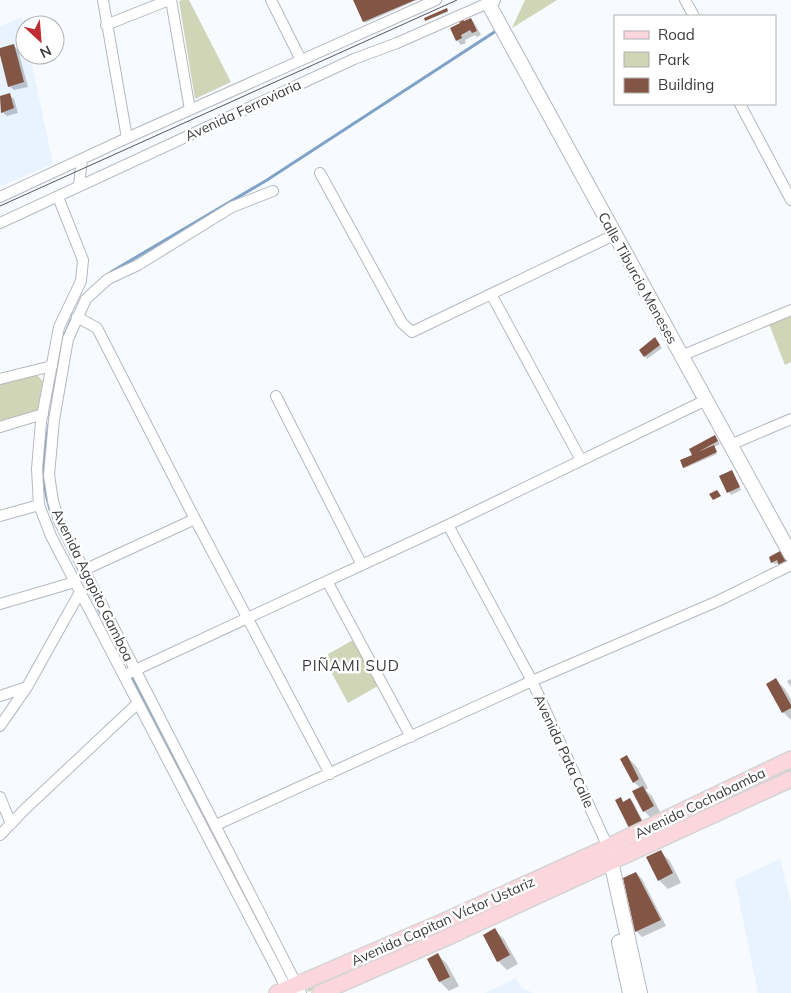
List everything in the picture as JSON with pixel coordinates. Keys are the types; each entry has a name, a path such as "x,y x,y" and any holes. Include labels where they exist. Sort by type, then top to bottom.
{"main road":[{"name":"Avenida Cochabamba","path":"604,849 791,759"},
{"name":"Avenida Cochabamba","path":"607,865 791,778"},
{"name":"Avenida Capitan Víctor Ustariz","path":"290,990 604,849"},
{"name":"Avenida Capitan Víctor Ustariz","path":"320,993 448,938 607,865"}],"street":[{"path":"103,0 127,138"},
{"path":"106,25 170,0 190,110"},
{"path":"271,0 301,60"},
{"name":"Avenida Ferroviaria","path":"0,197 436,0"},
{"path":"685,0 693,15"},
{"name":"Avenida Ferroviaria","path":"0,223 354,59 397,43 490,1"},
{"name":"Calle Tiburcio Meneses","path":"490,1 614,235 791,555"},
{"path":"741,105 791,198"},
{"path":"79,185 82,159"},
{"path":"320,173 402,322 412,332 614,235"},
{"name":"Avenida Agapito Gamboa","path":"273,191 232,207 138,265 108,279 86,299 68,339 54,420 50,475 53,501 59,521 134,670 216,825 290,990"},
{"name":"Avenida Agapito Gamboa","path":"58,197 83,260 82,281 59,328 43,414 37,469 39,505 51,536 290,990"},
{"path":"491,294 581,460"},
{"path":"681,356 791,310"},
{"path":"77,317 97,328 195,519 330,774"},
{"path":"1,376 52,366"},
{"path":"276,396 362,565"},
{"path":"123,675 448,525 706,400"},
{"path":"0,427 43,414"},
{"path":"730,446 791,419"},
{"path":"0,516 39,505"},
{"path":"84,570 195,519"},
{"name":"Avenida Pata Calle","path":"448,525 532,681 604,849 630,993"},
{"path":"216,825 532,681 718,601 791,564"},
{"path":"327,581 411,737"},
{"path":"0,604 75,582"},
{"path":"0,726 27,687 80,592"},
{"path":"0,696 27,687"},
{"path":"0,836 138,704"},
{"path":"0,797 11,824"},
{"name":"Avenida Pata Calle","path":"607,865 640,993"}],"shaded area":[{"path":"15,20 15,65 32,65 53,164 0,186 0,26"},
{"path":"780,859 791,903 791,993 758,993 735,880"},
{"path":"516,978 522,988 534,993 485,993"}],"green space":[{"path":"189,0 231,82 195,99 179,1"},
{"path":"525,0 557,0 512,28"},
{"path":"791,315 791,362 785,365 769,324"},
{"path":"31,374 38,376 43,381 38,410 0,421 0,382"},
{"path":"353,640 378,686 348,703 323,657"},
{"path":"791,766 791,772 623,852 620,847"},
{"path":"589,861 592,866 308,992 306,987"}],"building":[{"path":"353,0 415,0 363,22"},
{"path":"447,8 448,11 425,21 424,18"},
{"path":"471,18 477,31 472,33 470,30 461,35 462,38 456,41 450,28 460,23 459,21 463,19 464,21"},
{"path":"14,44 15,65 20,65 24,82 8,87 0,48"},
{"path":"10,93 14,108 1,113 0,96"},
{"path":"655,337 660,345 644,357 639,350"},
{"path":"715,435 718,441 698,452 714,445 717,452 683,468 680,460 692,455 689,449"},
{"path":"732,470 740,487 727,493 719,476"},
{"path":"717,490 721,496 713,500 709,494"},
{"path":"782,550 788,562 779,566 777,560 771,563 769,557"},
{"path":"776,678 791,705 791,708 782,713 766,684"},
{"path":"627,755 639,779 633,783 620,759"},
{"path":"643,786 654,806 643,812 632,791"},
{"path":"621,797 623,802 630,798 642,821 629,828 615,800"},
{"path":"661,850 673,873 658,881 646,857"},
{"path":"636,872 661,920 635,932 623,878"},
{"path":"495,928 510,955 497,962 483,935"},
{"path":"438,953 450,977 439,982 427,959"}],"waterway":[{"path":"111,272 267,180 496,31 495,29"},
{"path":"64,337 71,320"},
{"path":"49,424 44,479 51,512"},
{"path":"55,522 125,662"},
{"path":"133,678 288,980"}],"tram line":[{"path":"0,206 457,0"}],"district":[{"name":"PIÑAMI SUD","path":"351,666"}]}
